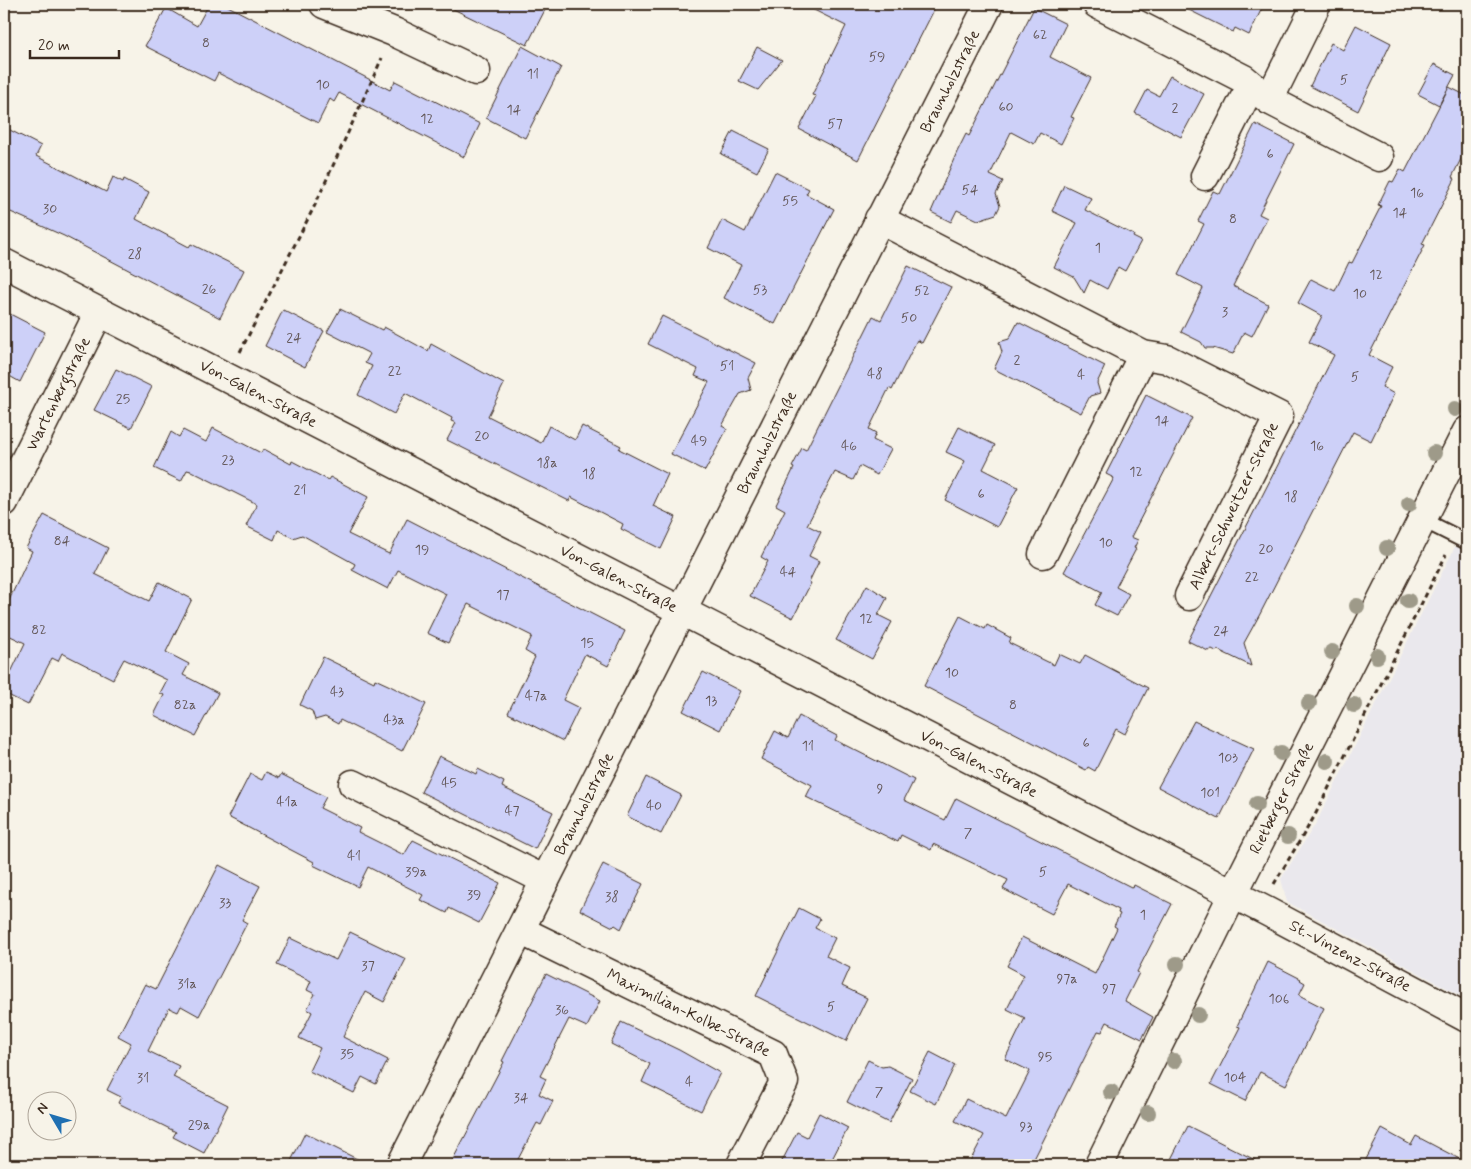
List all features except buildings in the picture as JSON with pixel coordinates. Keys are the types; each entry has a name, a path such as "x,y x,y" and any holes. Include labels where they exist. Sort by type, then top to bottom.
{"street":[{"path":"324,4 394,32 476,71"},
{"name":"Braunholzstraße","path":"401,1165 989,4"},
{"path":"1098,4 1244,79 1262,94 1379,157"},
{"path":"1205,176 1244,99 1262,94 1315,7"},
{"name":"Albert-Schweitzer-Straße","path":"879,219 1143,354 1167,359 1279,416 1189,596"},
{"name":"Von-Galen-Straße","path":"4,263 1233,894"},
{"name":"Wartenbergstraße","path":"4,502 99,312"},
{"path":"1042,554 1143,354"},
{"name":"Rietberger Straße","path":"1099,1165 1233,894 1467,431"},
{"path":"353,784 546,880"},
{"name":"St.-Vinzenz-Straße","path":"1233,894 1467,1018"},
{"name":"Maximilian-Kolbe-Straße","path":"520,930 773,1054 784,1082 741,1165"}],"lane":[{"path":"1422,520 1461,539"}],"path":[{"path":"228,377 315,205 394,32"},
{"path":"1259,908 1314,817 1461,539"}],"shaded area":[{"path":"1467,523 1467,999 1287,902 1281,879 1316,823"}]}
